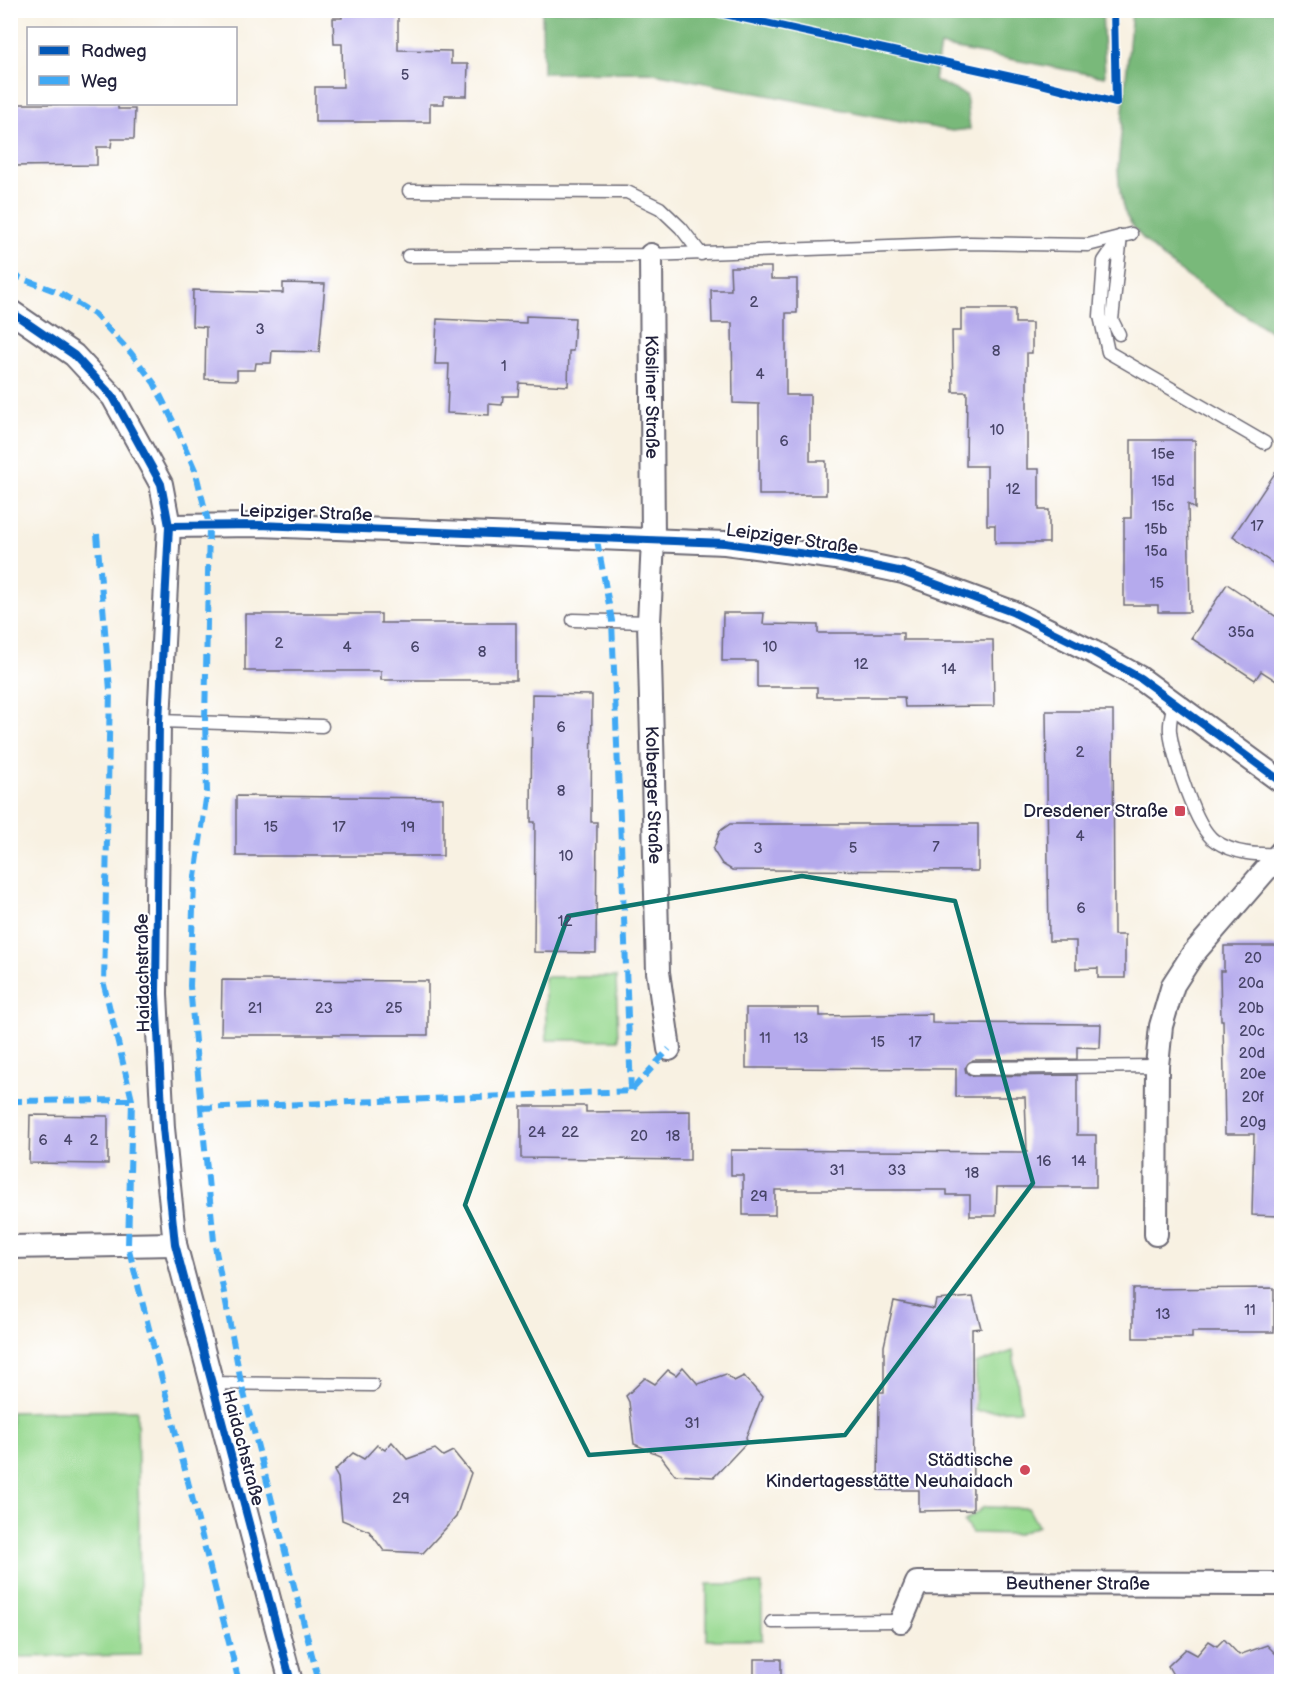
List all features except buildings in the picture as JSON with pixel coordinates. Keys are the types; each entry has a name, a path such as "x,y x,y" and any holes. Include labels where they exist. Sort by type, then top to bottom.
{"street":[{"name":"Kösliner Straße","path":"651,255 653,541"},
{"name":"Haidachstraße","path":"10,311 74,355 113,396 161,484 169,526 159,722 156,994 163,1128 175,1244 291,1682"},
{"name":"Leipziger Straße","path":"169,526 259,525 725,543 777,549 903,572 1012,612 1140,678 1281,783"},
{"name":"Kolberger Straße","path":"653,541 649,622 658,972 669,1049"},
{"path":"1156,1234 1157,1066 1161,1026 1173,985 1192,954 1280,853"},
{"path":"10,1247 175,1244"},
{"name":"Beuthener Straße","path":"901,1621 917,1583 1281,1584"}],"lane":[{"path":"409,191 627,192 660,208 681,228 701,254"},
{"path":"408,256 701,254 970,243 1088,245 1126,235"},
{"path":"1119,334 1112,320 1126,235"},
{"path":"1126,235 1104,261 1100,316 1108,352 1265,443"},
{"path":"573,620 649,622"},
{"path":"1174,703 1170,729 1180,776 1196,812 1214,841 1251,855 1280,853"},
{"path":"159,722 322,726"},
{"path":"973,1068 1157,1066"},
{"path":"210,1383 374,1385"},
{"path":"772,1622 901,1621"}],"highlighted area":[{"path":"802,876 955,901 1033,1183 845,1435 589,1455 465,1205 568,916"}],"green space":[{"path":"542,11 1102,11 1105,77 940,46 934,80 966,95 970,129 952,131 649,72 543,73"},
{"path":"1132,11 1281,11 1281,338 1218,298 1170,263 1134,227 1124,210 1118,168"},
{"path":"544,977 616,977 618,1040 547,1040"},
{"path":"1013,1351 1021,1410 975,1411 976,1364"},
{"path":"137,1410 141,1655 11,1657 11,1412"},
{"path":"984,1507 1028,1508 1038,1526 1018,1534 972,1533 964,1522"},
{"path":"707,1584 762,1584 762,1640 707,1640"}],"marked path":[{"path":"10,274 60,293 94,314 131,353 154,383 178,431 195,470 209,525 205,721 207,792 194,884 190,986 201,1108 214,1241 241,1382 319,1682"},
{"path":"97,534 110,690 104,985 132,1100 128,1246 239,1682"},
{"path":"597,540 612,621 631,1091"},
{"path":"201,1108 631,1091 669,1049"},
{"path":"10,1101 132,1100"}],"cycle path":[{"path":"706,10 1026,80 1116,103 1114,10"},
{"path":"10,311 74,355 113,397 161,484 169,526 159,721 156,994 163,1128 175,1244 291,1682"},
{"path":"169,526 259,525 725,543 836,558 903,572 1012,612 1140,678 1282,782"}],"place":[{"name":"Dresdener Straße","path":"1180,811"},
{"name":"Städtische Kindertagesstätte Neuhaidach","path":"1025,1470"}]}
